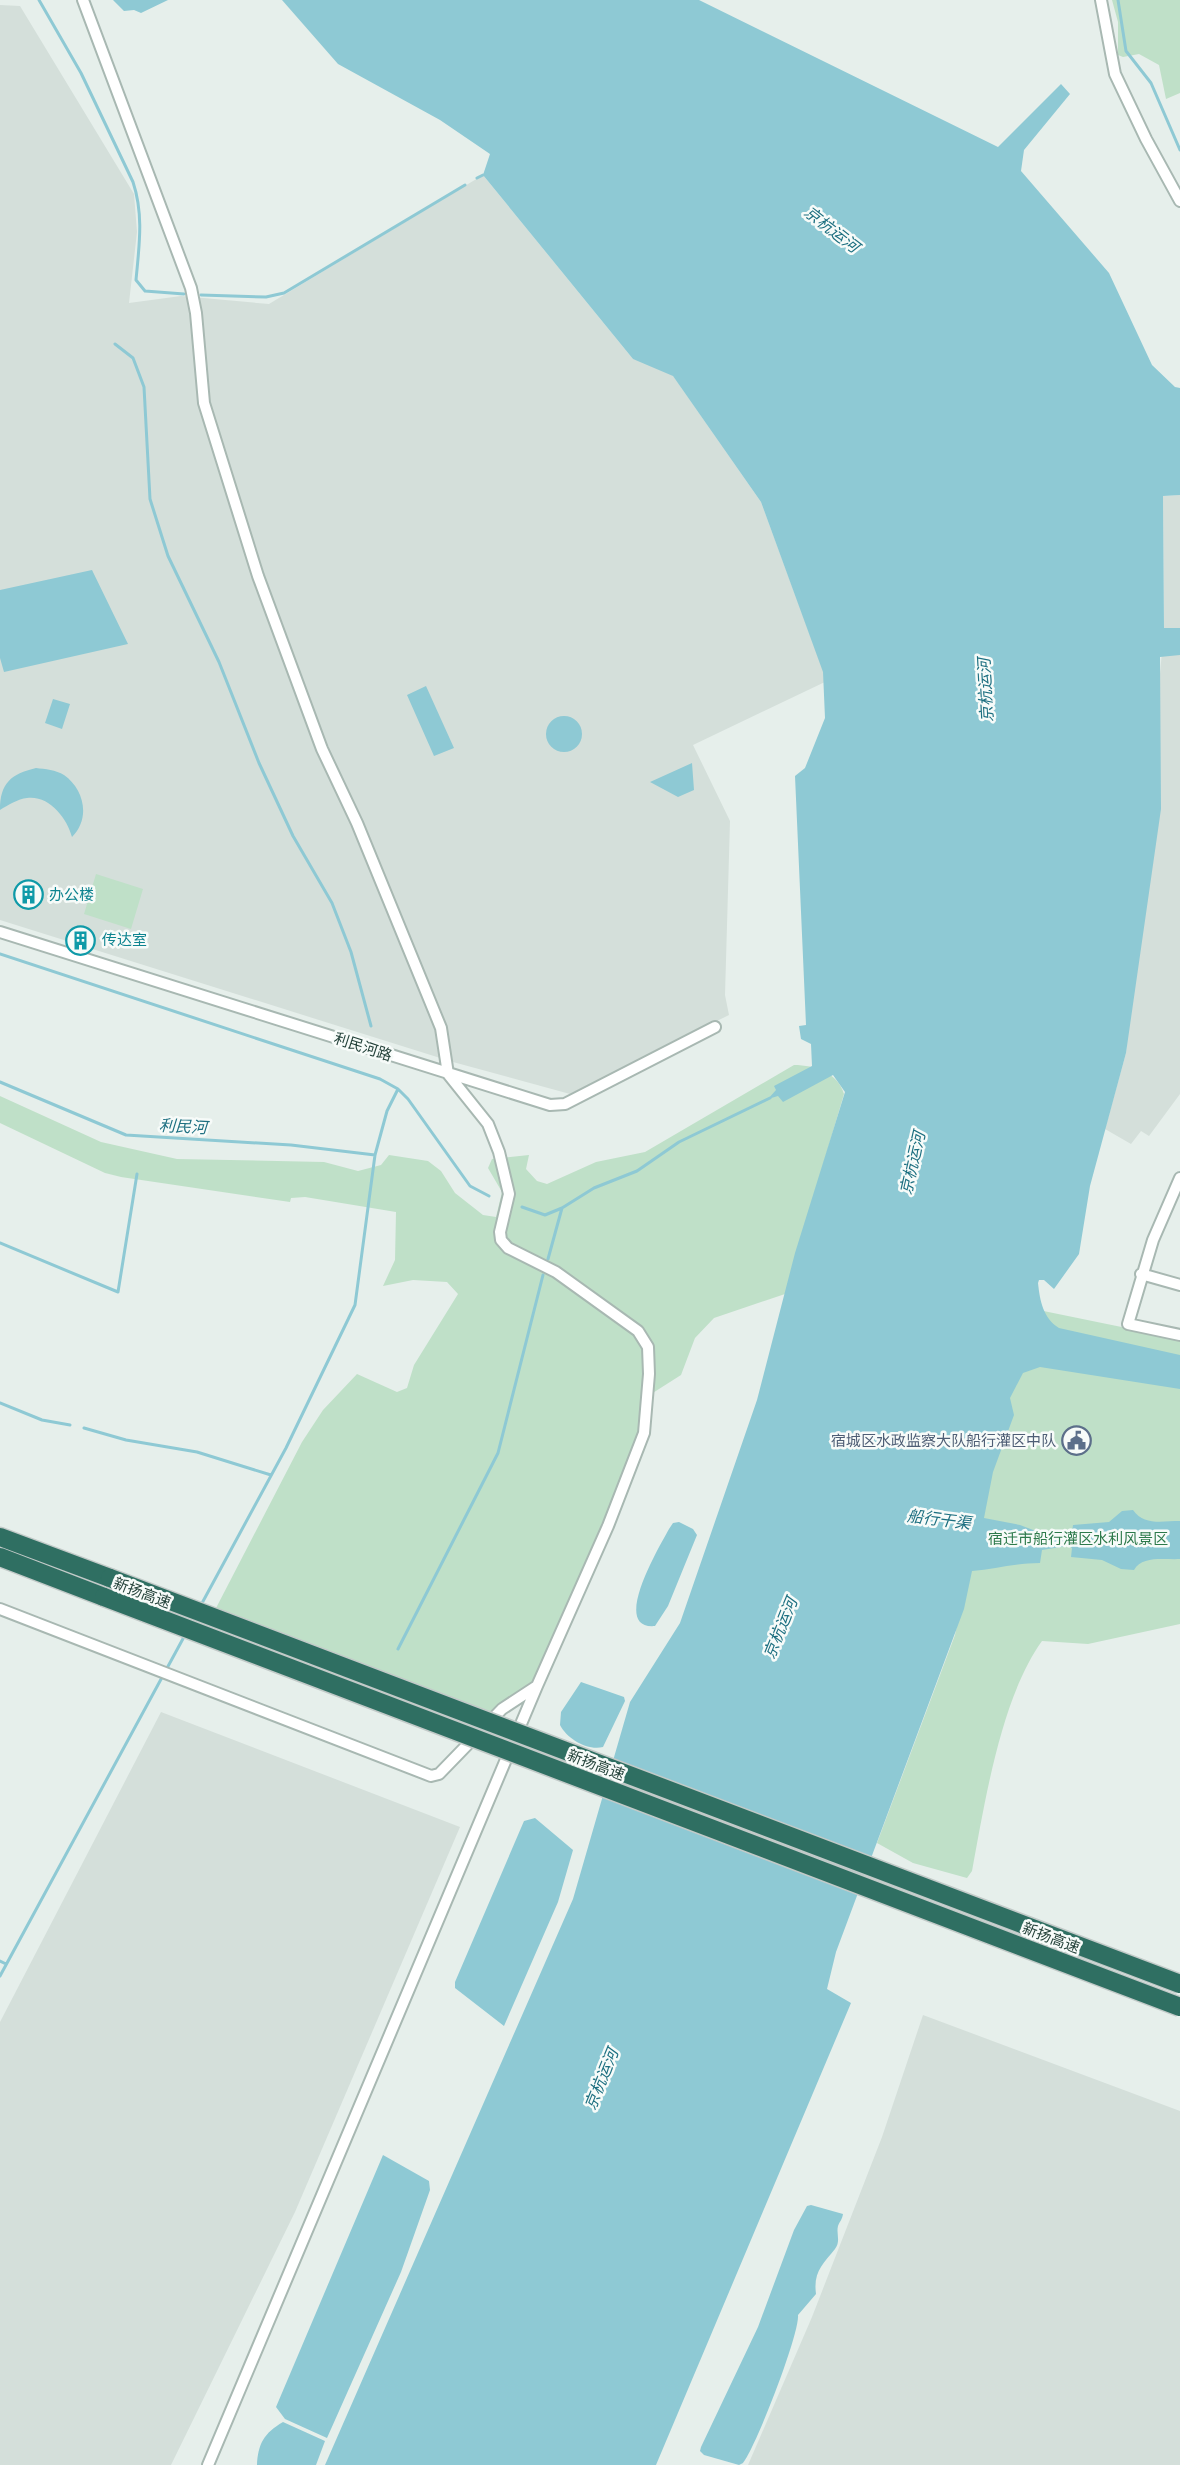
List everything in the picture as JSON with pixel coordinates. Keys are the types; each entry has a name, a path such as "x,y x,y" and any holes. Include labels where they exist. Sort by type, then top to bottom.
{"highway":[{"name":"新扬高速","path":"0,1537 1180,1984"},
{"name":"新扬高速","path":"0,1557 1180,2007"}],"street":[{"path":"83,0 191,288 196,313 204,403 258,576 322,749 357,823 441,1028 448,1074 488,1124 501,1160 509,1194 500,1232 501,1240 508,1248 556,1272 629,1324 638,1331 648,1347 649,1401 644,1433 608,1526 537,1686 208,2465"},
{"path":"1101,0 1115,74 1146,139 1180,201"},
{"name":"利民河路","path":"0,932 550,1105 565,1104 715,1027"},
{"path":"1180,1178 1167,1202 1141,1274 1128,1324 1180,1335"},
{"path":"1141,1274 1180,1286"},
{"path":"0,1609 431,1776 439,1774 502,1709 537,1686"}],"shaded area":[{"path":"0,5 20,6 134,194 137,232 129,303 181,296 269,304 483,175 633,359 667,367 761,502 827,681 693,745 730,821 725,995 729,1015 570,1094 453,1062 0,920"},
{"path":"1180,495 1180,1094 1149,1136 1141,1131 1131,1144 1105,1129 1126,1053 1164,629 1163,496"},
{"path":"161,1712 460,1827 295,2212 171,2465 0,2465 0,2022"},
{"path":"923,2015 1180,2111 1180,2465 748,2465 812,2317 882,2137"}],"green space":[{"path":"1112,0 1180,0 1180,93 1166,99 1159,65 1139,54 1123,57 1118,55 1118,22"},
{"path":"96,874 143,889 131,929 84,914"},
{"path":"794,1065 825,1072 837,1081 844,1094 785,1294 714,1318 695,1338 681,1375 648,1396 634,1468 610,1536 542,1690 501,1715 488,1713 215,1610 302,1442 323,1410 357,1374 397,1392 407,1388 414,1365 458,1294 447,1282 413,1280 383,1286 395,1260 396,1212 305,1197 291,1198 290,1202 121,1177 105,1173 0,1123 0,1096 101,1142 177,1159 324,1162 358,1171 381,1165 389,1155 428,1161 441,1171 455,1193 483,1215 496,1217 502,1192 488,1168 492,1159 529,1155 526,1169 537,1181 547,1184 596,1162 645,1152"},
{"name":"宿迁市船行灌区水利风景区","path":"1024,1307 1180,1339 1180,1624 1088,1644 1042,1641 1028,1664 1005,1720 989,1782 972,1871 967,1878 913,1863 877,1843 955,1635"}],"water":[{"path":"113,0 168,0 141,13 134,10 124,11"},
{"path":"282,0 699,0 998,147 1061,84 1070,94 1024,150 1021,171 1109,273 1152,365 1175,387 1180,388 1180,495 1163,496 1164,628 1180,628 1180,655 1160,657 1161,809 1126,1053 1090,1186 1079,1254 1054,1289 1044,1280 1039,1280 1038,1283 1041,1303 1046,1314 1059,1328 1180,1355 1180,1389 1040,1367 1023,1373 1010,1398 1014,1415 993,1472 984,1518 1020,1525 1041,1533 1041,1537 1067,1538 1072,1532 1073,1525 1109,1522 1122,1511 1133,1510 1148,1521 1180,1521 1180,1559 1148,1560 1142,1562 1134,1570 1121,1569 1102,1560 1071,1557 1072,1548 1067,1546 1042,1550 1040,1563 972,1571 964,1609 836,1952 827,1989 851,2003 656,2465 325,2465 573,1899 630,1702 680,1623 757,1400 795,1253 845,1092 833,1075 783,1102 778,1096 768,1099 776,1090 774,1086 812,1066 811,1044 801,1039 799,1026 806,1025 795,776 805,768 825,718 823,672 761,502 673,376 633,359 483,175 490,154 440,120 338,64"},
{"path":"92,570 128,644 4,672 0,658 0,590"},
{"path":"426,686 454,748 434,756 407,695"},
{"path":"53,699 70,704 62,729 45,723"},
{"path":"564,716 577,721 582,734 577,747 564,752 551,747 546,734 551,721"},
{"path":"692,763 694,790 678,797 650,782"},
{"path":"36,768 61,773 76,788 83,804 83,813 82,821 72,837 66,822 56,809 43,800 24,799 13,802 0,810 2,793 9,781 20,773"},
{"path":"679,1522 693,1529 697,1535 668,1606 655,1626 642,1624 637,1615 637,1601 642,1585 669,1529 673,1523"},
{"path":"581,1682 624,1697 625,1701 603,1747 597,1748 578,1743 560,1725 561,1712"},
{"path":"535,1818 573,1850 558,1902 504,2026 455,1988 455,1982 524,1821"},
{"path":"383,2155 429,2181 430,2190 401,2272 327,2438 285,2419 276,2407"},
{"path":"811,2205 843,2214 838,2226 838,2243 818,2274 816,2294 798,2315 785,2366 757,2436 743,2463 739,2465 704,2455 700,2451 701,2447 758,2327 794,2230 807,2206"},
{"path":"283,2422 325,2441 316,2465 257,2465 263,2440 271,2430"}],"waterway":[{"path":"39,0 81,73 133,182 140,219 136,280 145,291 184,294"},
{"path":"1118,0 1126,51 1151,83 1180,150"},
{"path":"477,178 483,175"},
{"path":"201,295 266,297 284,293 465,185"},
{"path":"115,344 133,358 144,387 150,499 168,556 219,662 259,763 293,836 332,903 351,952 371,1026"},
{"path":"0,954 380,1079 398,1089 408,1099 470,1186 489,1196"},
{"name":"利民河","path":"0,1082 126,1135 291,1145 375,1155"},
{"path":"201,1605 286,1448 355,1305 375,1155 387,1111 398,1089"},
{"path":"522,1207 545,1215 562,1208 594,1188 637,1171 679,1142 770,1098"},
{"path":"0,1243 118,1292 137,1174"},
{"path":"548,1259 562,1208"},
{"path":"398,1649 498,1453 543,1275"},
{"path":"0,1403 42,1420 70,1425"},
{"path":"84,1428 126,1440 197,1452 271,1475"},
{"path":"0,1976 185,1635"},
{"path":"0,1961 6,1964"}],"place":[{"name":"办公楼","path":"28,895"},
{"name":"传达室","path":"81,940"},
{"name":"宿城区水政监察大队船行灌区中队","path":"1077,1441"}],"water label":[{"name":"京杭运河","path":"832,229"},
{"name":"京杭运河","path":"985,690"},
{"name":"京杭运河","path":"912,1163"},
{"name":"船行干渠","path":"939,1519"},
{"name":"京杭运河","path":"780,1628"},
{"name":"京杭运河","path":"601,2079"}]}
